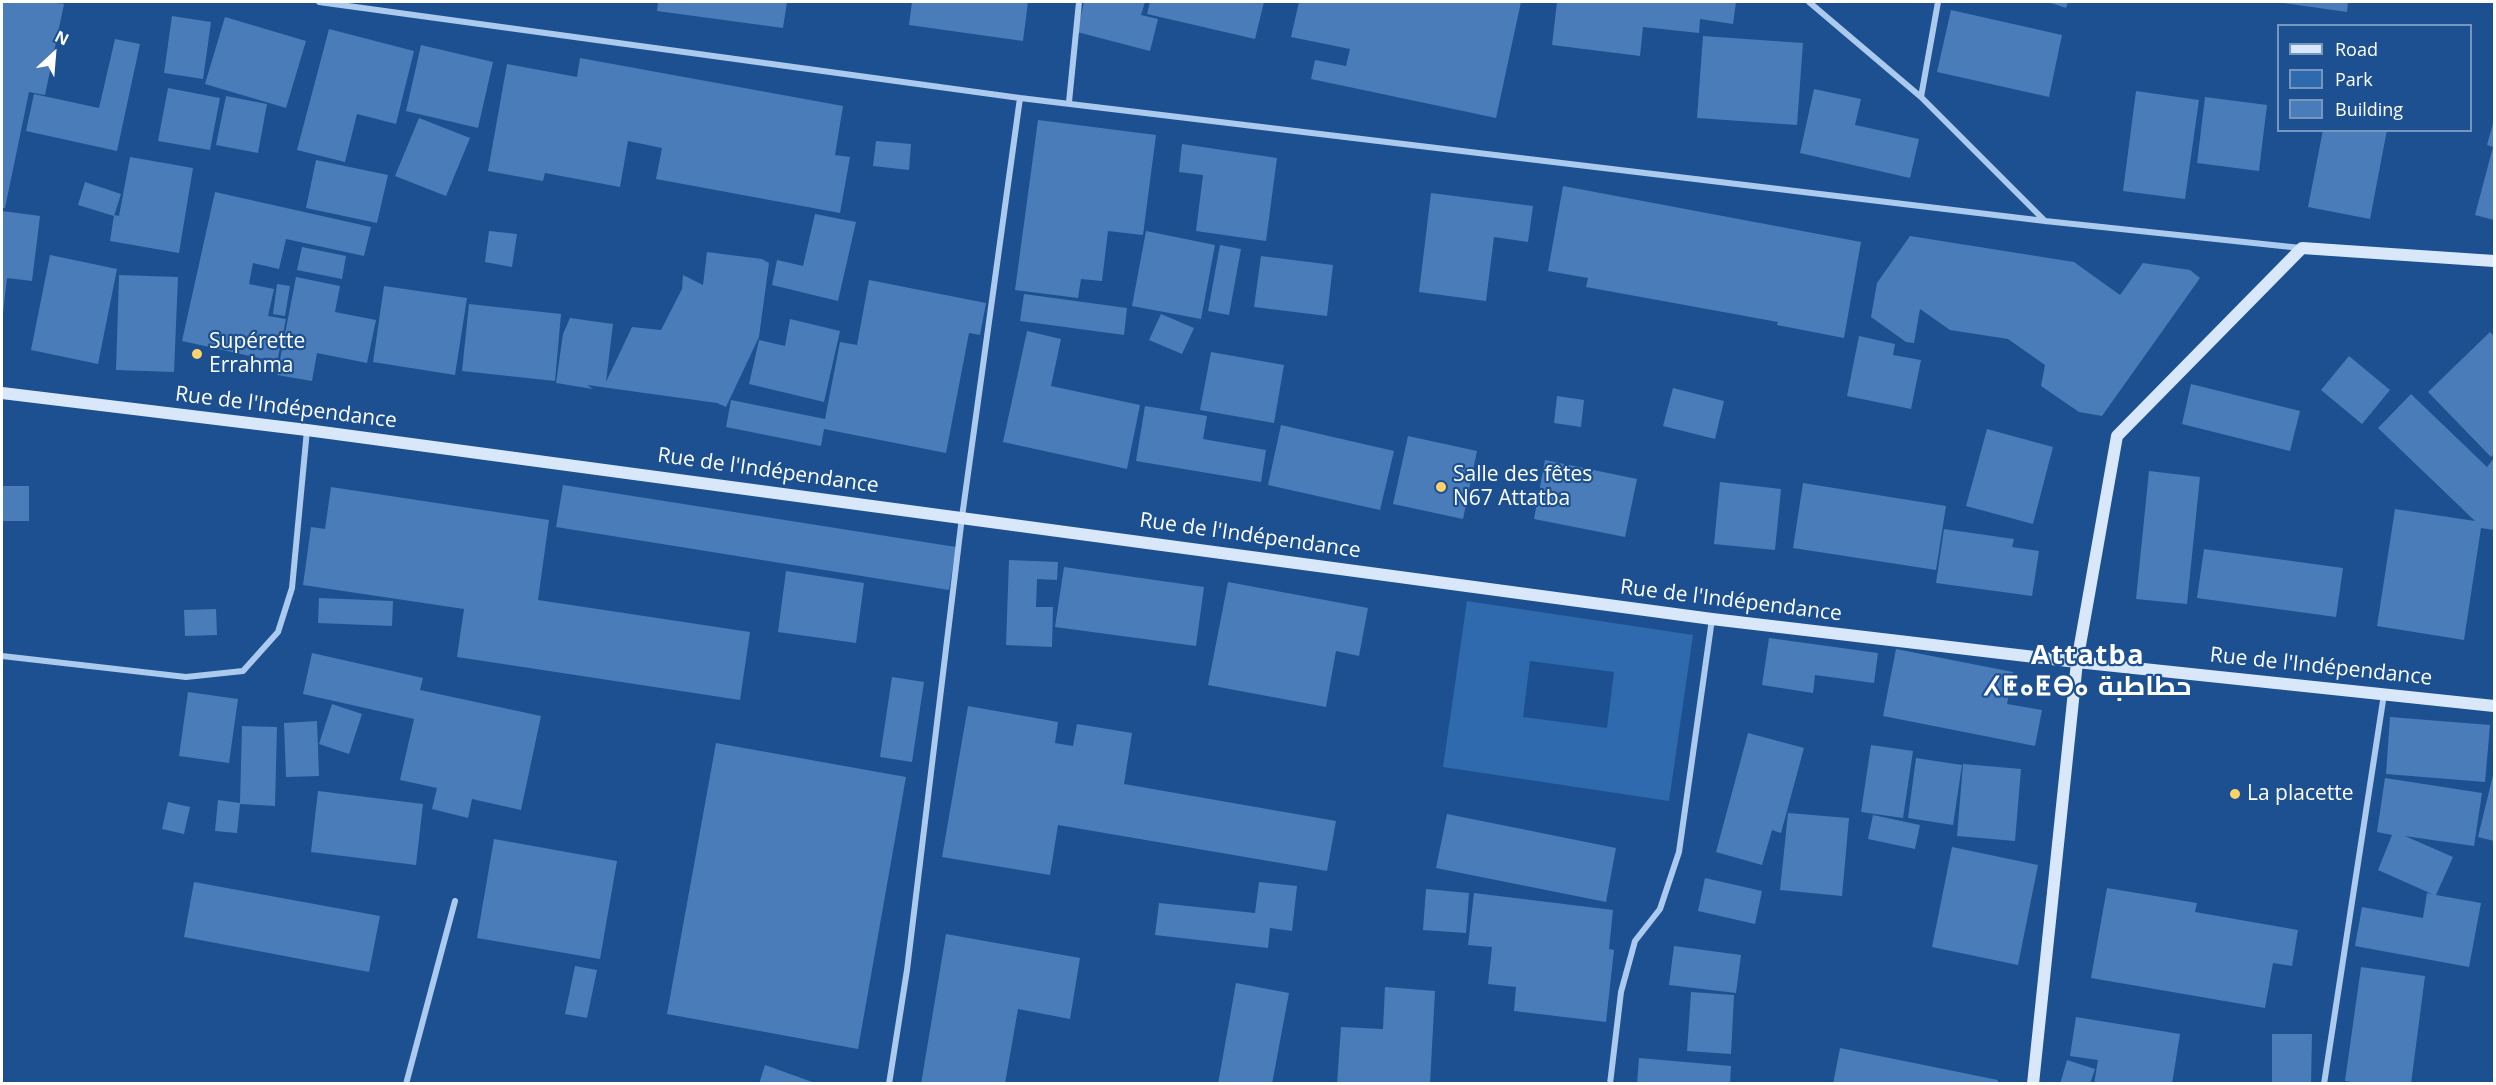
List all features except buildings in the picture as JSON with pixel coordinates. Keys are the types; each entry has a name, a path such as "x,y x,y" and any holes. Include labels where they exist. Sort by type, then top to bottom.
{"main road":[{"path":"2033,1083 2077,662 2117,436 2302,248 2494,261"},
{"name":"Rue de l'Indépendance","path":"2,393 307,430 1712,619 2077,662 2494,706"}],"street":[{"path":"319,2 1020,98 1069,102 2045,221 2302,248"},
{"path":"1069,102 1079,2"},
{"path":"1809,2 1921,97 2045,221"},
{"path":"1921,97 1938,2"},
{"path":"889,1083 907,970 962,517 1020,98"},
{"path":"2,656 186,677 243,671 278,632 292,588 307,430"},
{"path":"1610,1083 1621,992 1635,941 1660,909 1679,852 1712,619"},
{"path":"2324,1083 2384,693"},
{"path":"406,1083 455,901"}],"green space":[{"path":"1467,601 1693,635 1669,801 1443,767","holes":["1530,661 1614,672 1607,728 1523,717"]}],"place":[{"name":"Supérette Errahma","path":"197,354"},
{"name":"Salle des fêtes N67 Attatba","path":"1441,487"},
{"name":"La placette","path":"2235,794"}],"district":[{"name":"Attatba ⵃⵟⴰⵟⴱⴰ حطاطبة","path":"2088,672"}]}
